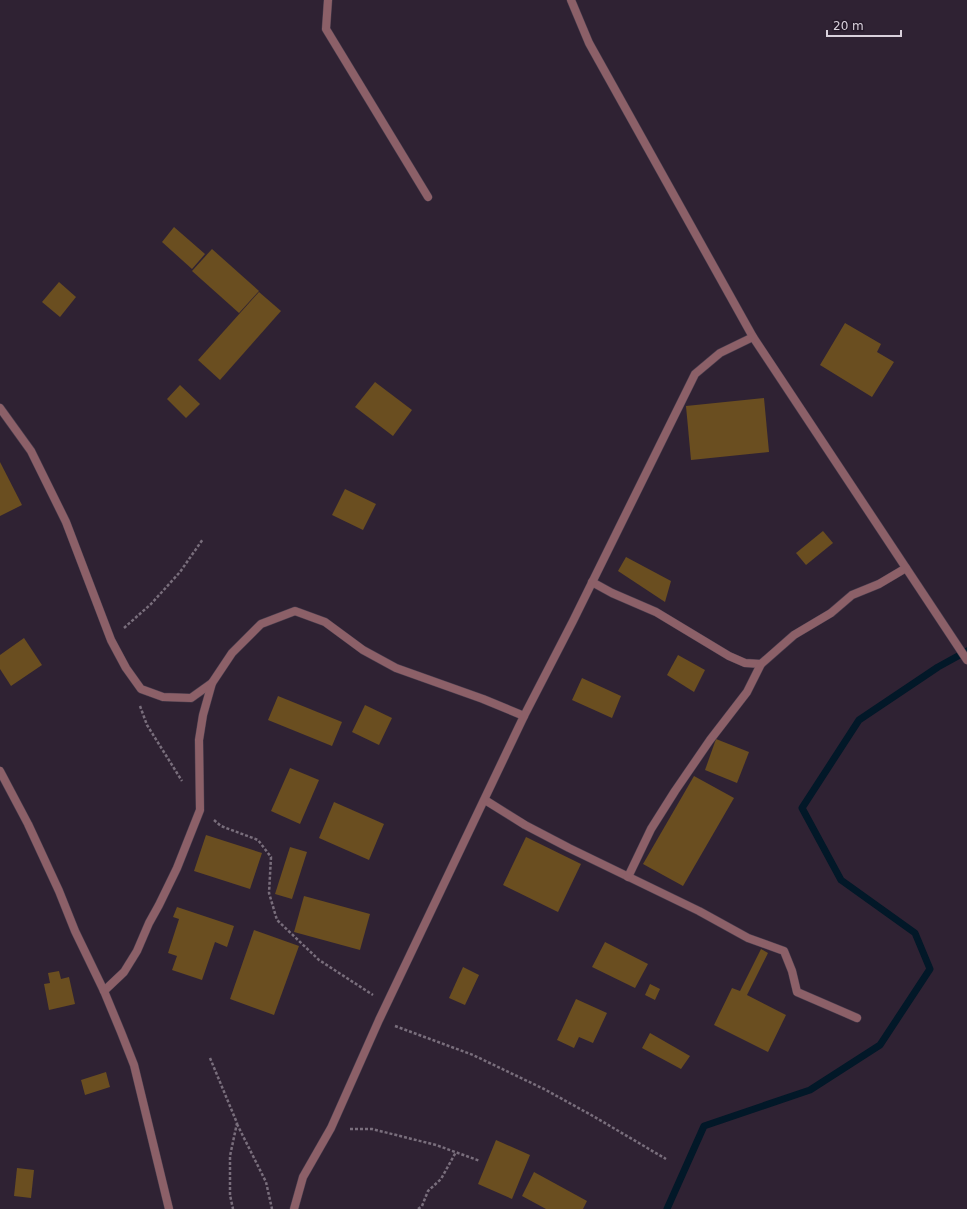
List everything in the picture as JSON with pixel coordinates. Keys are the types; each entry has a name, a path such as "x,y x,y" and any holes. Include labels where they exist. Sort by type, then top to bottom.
{"street":[{"path":"328,0 326,29 428,197"},
{"path":"571,0 589,43 753,337 967,660"},
{"path":"294,1209 303,1177 331,1128 387,1005 524,716 573,621 695,374 720,353 753,337"},
{"path":"0,408 31,451 66,522 111,640 126,668 141,689 163,697 191,698 212,683"},
{"path":"628,877 651,829 692,765 748,692 762,664 794,635 831,613 852,596 879,584 906,568"},
{"path":"592,582 612,593 656,612 729,656 745,663 762,664"},
{"path":"104,991 124,972 137,951 176,868 200,810 199,740 203,715 212,683 232,653 261,624 295,611 325,622 362,650 396,668 483,699 524,716"},
{"path":"0,771 28,824 59,891 75,931 104,991 134,1065 169,1209"},
{"path":"485,800 525,825 569,848 699,911 748,938 784,951 792,971 797,992 857,1018"}],"path":[{"path":"111,640 151,604 180,572 203,539"},
{"path":"139,704 147,725 183,783"},
{"path":"200,810 221,826 258,840 271,857 269,893 277,920 319,960 387,1005"},
{"path":"380,1020 473,1055 544,1089 666,1159"},
{"path":"210,1058 237,1123 266,1182 272,1209"},
{"path":"233,1209 230,1195 230,1156 237,1123"},
{"path":"331,1128 372,1129 436,1144 480,1161"},
{"path":"418,1209 422,1206 428,1191 441,1179 456,1152"}],"building":[{"path":"174,227 205,254 192,269 162,242"},
{"path":"212,249 259,291 239,313 192,271"},
{"path":"59,282 76,297 60,317 42,302"},
{"path":"259,292 281,311 220,380 198,360"},
{"path":"845,323 881,344 877,352 894,362 872,397 820,365"},
{"path":"375,382 412,410 393,436 355,407"},
{"path":"180,385 200,404 186,418 167,399"},
{"path":"764,398 769,452 691,460 686,406"},
{"path":"0,462 22,505 0,516"},
{"path":"345,489 376,504 363,530 332,515"},
{"path":"823,531 833,543 806,565 796,553"},
{"path":"626,557 671,581 665,602 618,571"},
{"path":"24,638 42,665 11,686 0,669 0,655"},
{"path":"678,655 705,670 694,692 667,675"},
{"path":"582,678 621,696 612,718 572,700"},
{"path":"278,696 342,722 332,746 268,720"},
{"path":"365,705 392,718 379,745 352,732"},
{"path":"716,739 749,752 737,783 705,770"},
{"path":"290,768 319,780 300,824 271,811"},
{"path":"694,776 734,798 683,886 643,864"},
{"path":"334,802 384,824 369,860 319,838"},
{"path":"206,835 262,853 250,889 194,871"},
{"path":"526,837 581,864 558,912 503,885"},
{"path":"290,847 307,852 292,899 275,894"},
{"path":"304,896 370,914 360,950 294,932"},
{"path":"177,907 234,926 227,947 215,942 202,980 172,970 177,956 168,953 179,919 173,917"},
{"path":"254,930 299,946 274,1015 230,999"},
{"path":"605,942 648,964 635,988 592,967"},
{"path":"761,949 768,953 747,995 786,1015 768,1052 714,1025 732,988 740,991"},
{"path":"463,967 479,975 465,1005 449,998"},
{"path":"59,971 61,979 69,977 75,1004 49,1010 44,984 50,983 48,973"},
{"path":"650,984 660,989 655,1000 645,995"},
{"path":"576,999 607,1013 593,1043 579,1037 574,1048 557,1040"},
{"path":"650,1033 690,1056 681,1069 642,1048"},
{"path":"106,1072 110,1087 85,1095 81,1080"},
{"path":"496,1140 530,1155 512,1199 478,1184"},
{"path":"17,1168 34,1170 31,1198 14,1196"},
{"path":"534,1172 587,1201 583,1209 546,1209 522,1196"}],"waterway":[{"path":"667,1209 704,1126 810,1090 880,1045 930,969 915,933 841,880 802,808 859,720 938,667 967,651"}]}
